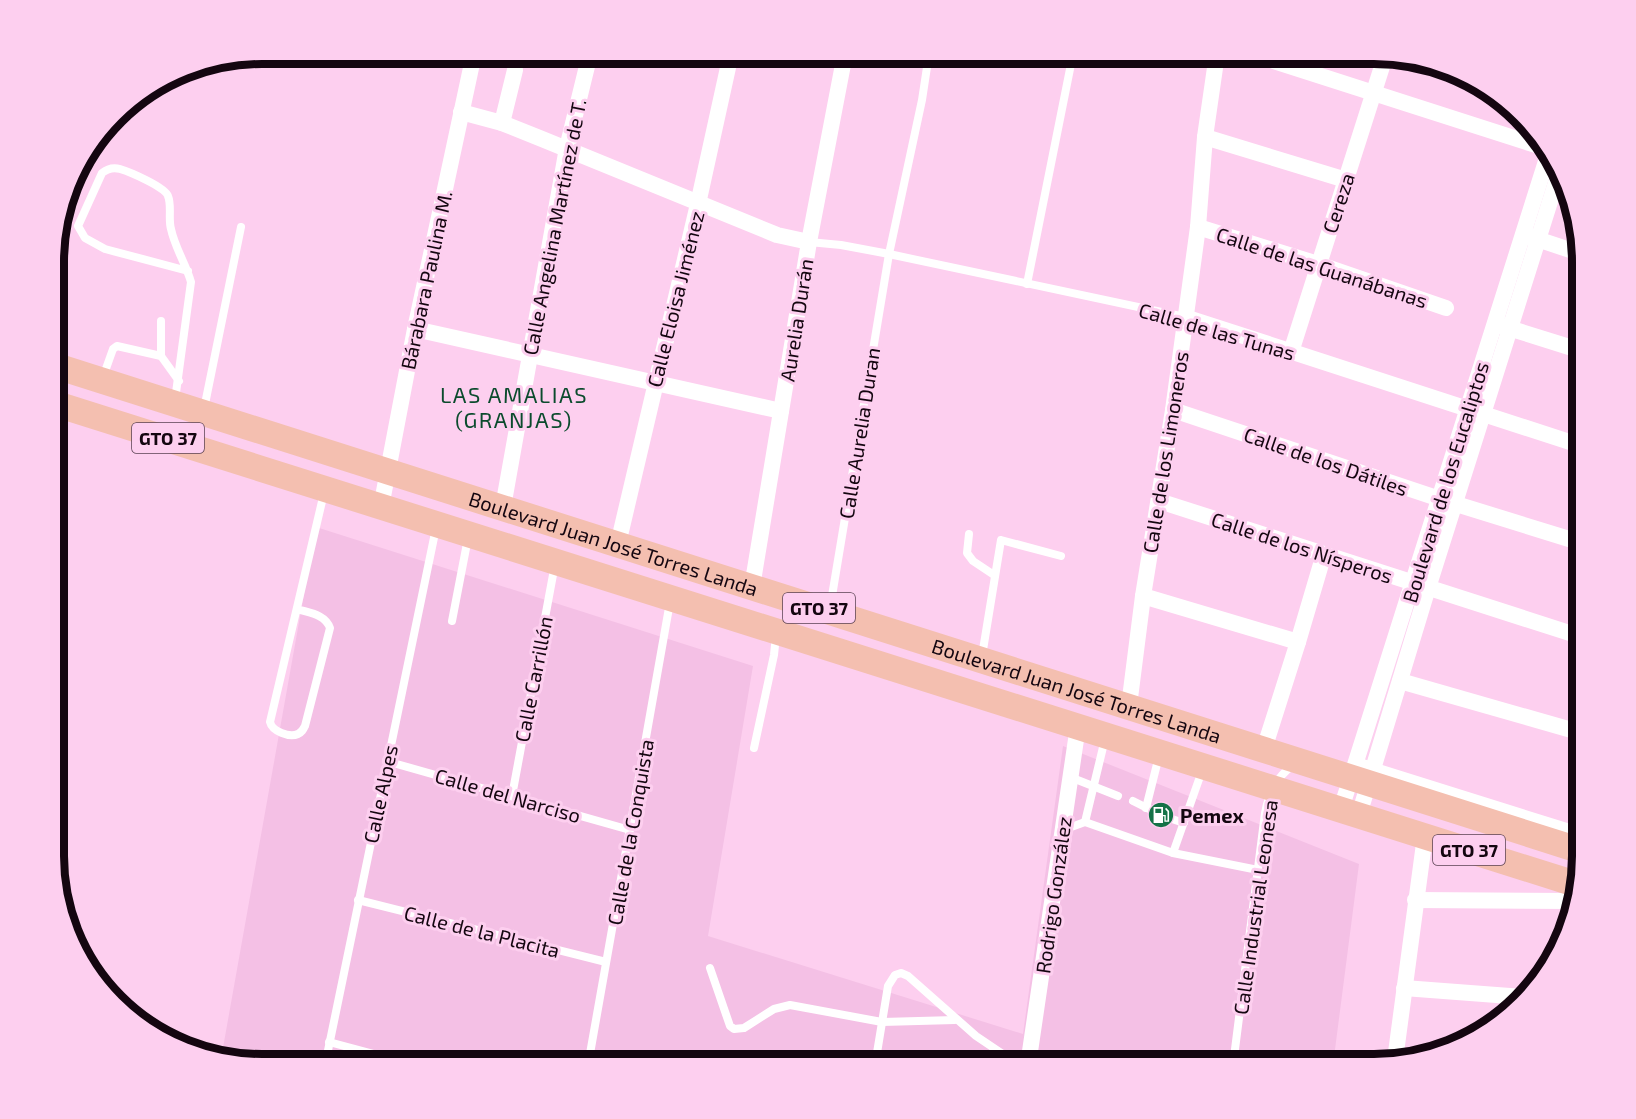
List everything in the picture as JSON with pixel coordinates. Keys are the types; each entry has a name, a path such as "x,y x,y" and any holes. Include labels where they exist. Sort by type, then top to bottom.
{"main road":[{"name":"Boulevard Juan José Torres Landa","path":"64,368 102,380 176,392 204,413 1264,748 1298,761 1362,774 1571,847"},
{"name":"Boulevard Juan José Torres Landa","path":"64,407 1570,882"}],"street":[{"name":"Bárabara Paulina M.","path":"381,507 472,64"},
{"name":"Calle Angelina Martínez de T.","path":"503,507 567,148 588,64"},
{"name":"Calle Eloisa Jiménez","path":"618,544 729,64"},
{"name":"Aurelia Durán","path":"752,587 809,242 843,64"},
{"name":"Calle de los Limoneros","path":"1129,706 1143,596 1173,410 1198,227 1205,137 1216,64"},
{"path":"1284,64 1532,144"},
{"name":"Cereza","path":"1292,352 1383,65"},
{"path":"502,123 515,70"},
{"path":"461,112 502,123 567,148 777,235 809,242"},
{"path":"1205,137 1346,180"},
{"name":"Boulevard de los Eucaliptos","path":"1531,236 1546,166"},
{"name":"Boulevard de los Eucaliptos","path":"1350,812 1531,236 1554,183"},
{"name":"Calle de las Guanábanas","path":"1198,227 1318,264 1446,308"},
{"path":"1531,236 1571,250"},
{"name":"Calle de las Tunas","path":"1185,317 1571,443"},
{"path":"1502,326 1571,348"},
{"path":"416,329 781,411"},
{"name":"Calle de los Dátiles","path":"1173,410 1447,502 1571,540"},
{"name":"Calle de los Nísperos","path":"1159,501 1571,634"},
{"path":"1264,748 1324,554"},
{"name":"Boulevard de los Eucaliptos","path":"1362,774 1400,681 1421,586"},
{"path":"1143,596 1298,642"},
{"path":"1400,681 1571,730"},
{"name":"Rodrigo González","path":"1030,1054 1078,726"},
{"path":"1362,774 1571,833"},
{"path":"1396,1053 1425,836"},
{"path":"1415,900 1566,901"},
{"path":"1404,988 1513,996"}],"lane":[{"name":"Calle Aurelia Duran","path":"829,612 889,254 927,64"},
{"path":"1027,284 1071,64"},
{"path":"176,392 191,282 188,272 170,228 169,196 162,188 119,169 108,169 102,172 78,226 85,238 105,249 188,272"},
{"path":"204,413 207,385 241,227"},
{"name":"Calle de las Tunas","path":"809,242 842,245 889,254 1185,317"},
{"path":"161,321 160,356 176,392"},
{"path":"102,380 114,347 160,356"},
{"path":"297,609 322,616 328,621 330,628 305,726 299,733 293,735 274,730 270,725 297,609 325,489"},
{"name":"Calle Alpes","path":"327,1054 436,524"},
{"path":"452,621 468,534"},
{"path":"969,534 967,554 973,561 994,575"},
{"path":"981,659 1001,540 1061,556"},
{"name":"Calle Carrillón","path":"512,796 555,562"},
{"name":"Calle de la Conquista","path":"590,1054 671,598"},
{"path":"754,748 774,655 776,631"},
{"path":"1085,822 1106,735"},
{"path":"1133,801 1150,810 1160,752"},
{"name":"Calle del Narciso","path":"386,761 630,830"},
{"name":"Calle Industrial Leonesa","path":"1234,1054 1265,813 1272,787 1284,772 1298,761"},
{"path":"1173,853 1204,765"},
{"path":"1070,777 1118,796"},
{"path":"1169,818 1184,823"},
{"path":"1063,830 1085,822 1173,853 1258,870"},
{"name":"Calle de la Placita","path":"358,900 606,962"},
{"path":"710,968 730,1026 734,1029 744,1028 774,1009 790,1005 882,1022 955,1020"},
{"path":"877,1054 888,986 895,975 901,973 908,976 955,1020 1001,1054"},
{"path":"329,1042 374,1054"}],"shaded area":[{"path":"316,527 753,666 708,936 1023,1034 1063,746 1359,864 1334,1054 262,1054 223,1050"}],"place":[{"name":"Pemex","path":"1161,815"}],"district":[{"name":"LAS AMALIAS (GRANJAS)","path":"514,407"}]}
